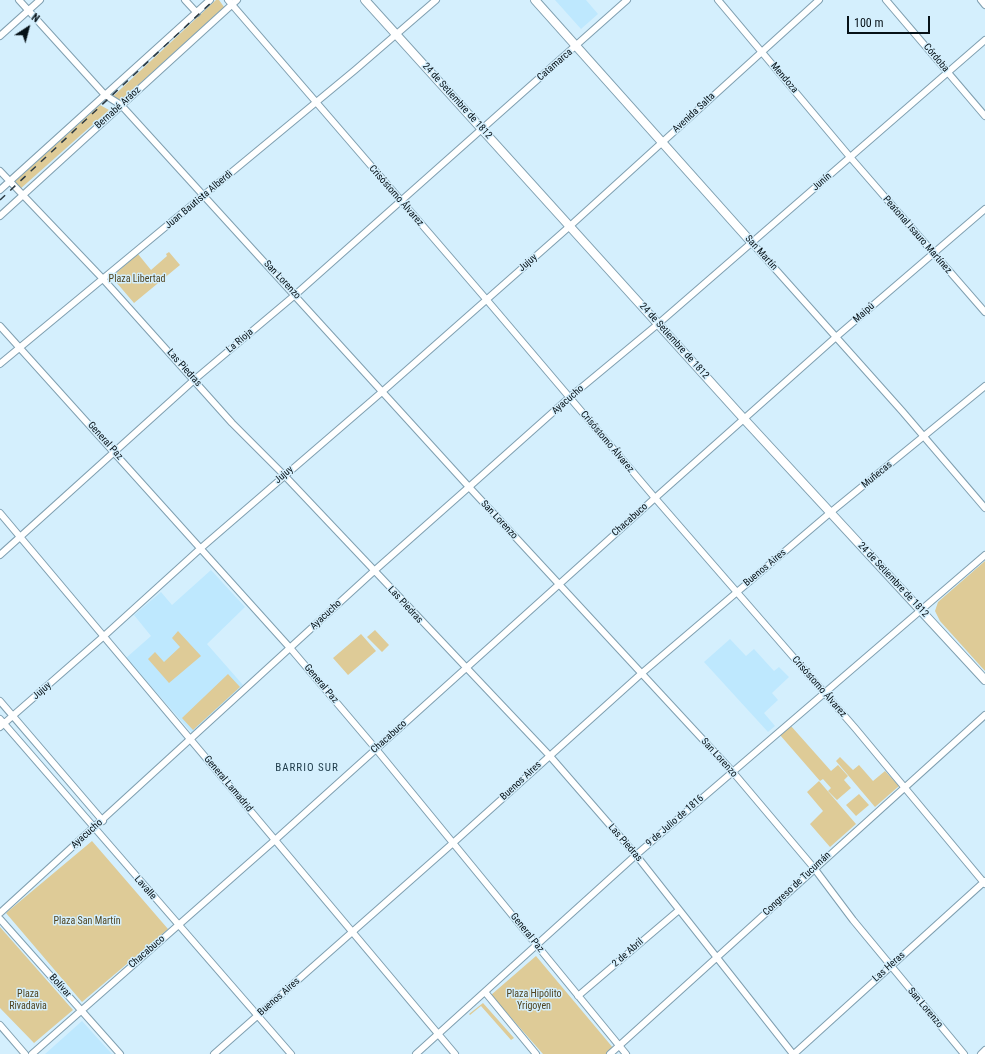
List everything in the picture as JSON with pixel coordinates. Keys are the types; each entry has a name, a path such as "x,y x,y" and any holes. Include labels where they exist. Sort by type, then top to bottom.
{"main road":[{"name":"24 de Setiembre de 1812","path":"365,0 744,419 985,680"},
{"name":"San Martín","path":"535,0 752,243"}],"street":[{"name":"San Lorenzo","path":"19,0 105,95 121,105 469,487 732,771 814,868 852,920 964,1054"},
{"path":"0,36 40,0"},
{"path":"185,0 197,13"},
{"name":"Bernabé Aráoz","path":"0,190 210,0"},
{"name":"Bernabé Aráoz","path":"0,216 230,2 237,0"},
{"name":"Juan Bautista Alberdi","path":"0,364 315,103 436,0"},
{"name":"Catamarca","path":"482,129 627,0"},
{"name":"Mendoza","path":"718,0 850,157"},
{"name":"Avenida Salta","path":"570,226 761,50 819,0"},
{"name":"Córdoba","path":"886,0 985,116"},
{"path":"981,0 985,5"},
{"name":"Crisóstomo Álvarez","path":"230,2 315,103 570,397 654,498 824,693 984,882"},
{"name":"Junín","path":"658,324 985,40"},
{"name":"La Rioja","path":"0,555 194,380 295,295 482,129"},
{"name":"Peatonal Isauro Martínez","path":"850,157 985,312"},
{"name":"Las Piedras","path":"0,171 103,279 232,423 284,475 549,755 636,855 794,1054"},
{"name":"Maipú","path":"744,419 985,209"},
{"name":"Jujuy","path":"1,723 13,716 201,548 383,391 570,226"},
{"name":"San Martín","path":"752,243 985,508"},
{"name":"Ayacucho","path":"0,913 191,740 374,571 570,397 658,324"},
{"name":"General Paz","path":"0,326 115,451 291,648 376,749 626,1054"},
{"name":"Muñecas","path":"831,512 985,386"},
{"name":"Chacabuco","path":"32,1054 275,840 654,498 744,419"},
{"name":"Buenos Aires","path":"214,1054 453,843 549,755 642,673 831,512"},
{"name":"General Lamadrid","path":"0,514 455,1054"},
{"name":"9 de Julio de 1816","path":"416,1054 636,855 985,555"},
{"path":"0,701 103,820"},
{"name":"Congreso de Tucumán","path":"610,1054 718,958 814,868 985,715"},
{"name":"Lavalle","path":"1,723 292,1054"},
{"name":"Las Heras","path":"794,1054 984,882"},
{"name":"2 de Abril","path":"578,996 679,910"},
{"name":"Bolívar","path":"0,919 120,1054"},
{"path":"485,992 536,1054"},
{"path":"0,1026 25,1054"},
{"path":"981,1054 985,1050"}],"shaded area":[{"path":"555,0 586,0 598,14 581,29"},
{"path":"211,570 245,607 207,644 243,685 192,733 126,658 151,636 134,615 161,592 172,605"},
{"path":"730,639 746,656 754,649 774,671 779,667 789,677 772,693 778,700 764,713 775,726 768,732 704,662"},
{"path":"82,1021 112,1054 45,1054"}],"green space":[{"path":"216,0 219,0 224,7 116,105 108,101"},
{"path":"100,105 109,110 19,190 14,182"},
{"name":"Plaza Libertad","path":"169,252 180,265 134,303 116,282 115,274 138,254 151,270 167,256 166,254"},
{"path":"985,561 985,671 940,621 935,611 938,602"},
{"path":"375,630 389,645 382,652 367,637"},
{"path":"178,631 201,656 169,683 148,659 155,652 164,662 180,647 172,638"},
{"path":"361,634 376,651 348,675 333,658"},
{"path":"228,674 240,687 193,730 182,718"},
{"path":"791,726 831,771 838,765 848,776 844,780 851,788 837,800 828,791 831,788 823,779 820,781 780,735"},
{"path":"840,757 853,770 859,765 873,781 885,771 899,786 875,807 836,761"},
{"path":"819,781 856,824 830,847 810,824 823,811 807,792"},
{"path":"859,794 869,805 856,816 846,805"},
{"name":"Plaza San Martín","path":"92,841 168,929 82,1002 6,913"},
{"name":"Plaza Rivadavia","path":"0,927 73,1010 34,1043 0,1008"},
{"name":"Plaza Hipólito Yrigoyen","path":"536,956 614,1049 608,1054 543,1054 491,995"},
{"path":"483,1003 514,1038 511,1040 481,1006 470,1015 469,1014"}],"railway":[{"path":"0,200 214,0"}],"district":[{"name":"BARRIO SUR","path":"307,768"}]}
